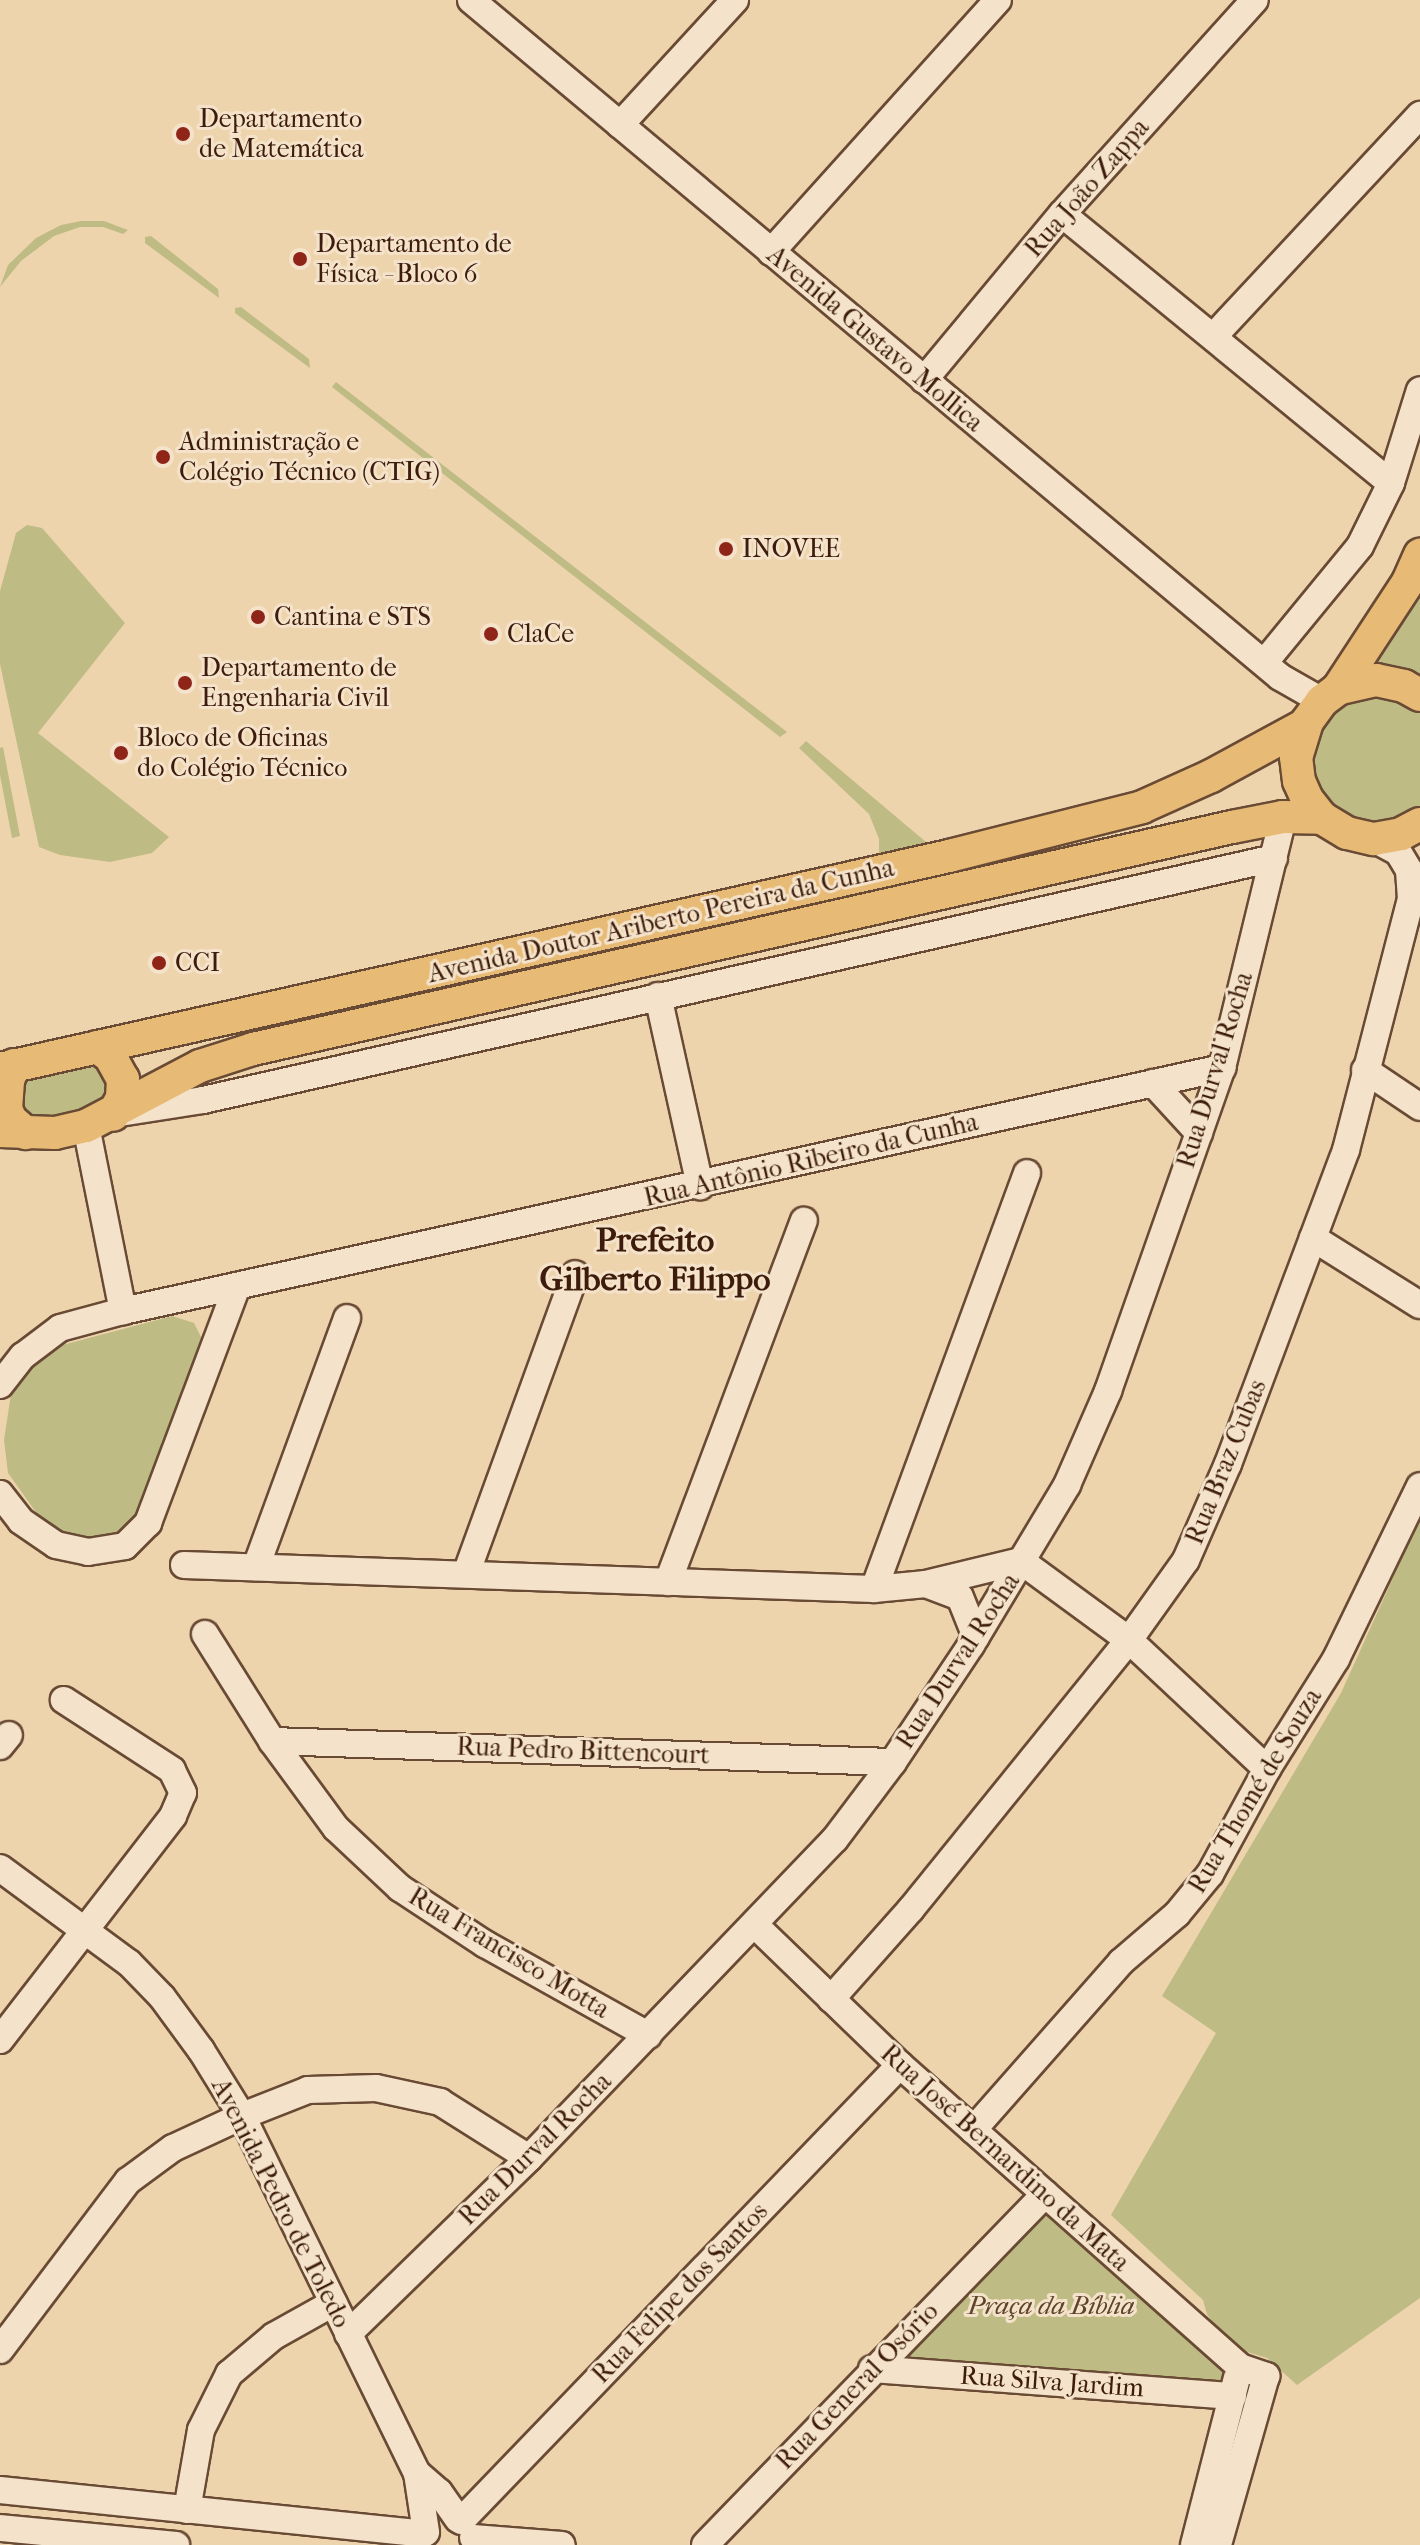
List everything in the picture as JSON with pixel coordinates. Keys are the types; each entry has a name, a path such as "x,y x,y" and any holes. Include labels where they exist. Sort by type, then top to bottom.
{"main road":[{"path":"1420,555 1408,582 1318,709 1296,757 1299,781 1307,799 1322,818 1347,833 1374,839 1401,834 1420,824"},
{"path":"1318,709 1376,680 1404,686 1420,695"},
{"name":"Avenida Doutor Ariberto Pereira da Cunha","path":"7,1067 949,856 1127,811 1211,776 1318,709"},
{"name":"Avenida Doutor Ariberto Pereira da Cunha","path":"13,1132 55,1133 99,1120 200,1066 253,1049 1283,817 1322,818"},
{"path":"97,1047 110,1056 123,1079 122,1098 99,1120"},
{"path":"7,1067 6,1109 13,1132"}],"street":[{"path":"620,125 735,0"},
{"path":"771,252 998,0"},
{"name":"Rua João Zappa","path":"924,380 1062,214 1255,0"},
{"name":"Avenida Gustavo Mollica","path":"474,1 1318,709"},
{"path":"1213,337 1420,115"},
{"path":"1062,214 1391,483"},
{"path":"1272,670 1360,546 1391,483 1420,390"},
{"name":"Rua Durval Rocha","path":"348,2334 529,2158 835,1839 893,1762 976,1637 1067,1485 1108,1391 1222,1068 1283,817"},
{"name":"Rua Braz Cubas","path":"831,1999 920,1897 1129,1640 1186,1560 1228,1464 1346,1150 1365,1070 1412,918 1409,870 1398,852 1374,839"},
{"name":"Avenida Doutor Ariberto Pereira da Cunha","path":"99,1120 203,1100 1274,858"},
{"path":"658,996 700,1186"},
{"name":"Rua Antônio Ribeiro da Cunha","path":"0,1385 23,1356 60,1328 123,1311 700,1186 1222,1068"},
{"path":"1365,1070 1420,1107"},
{"path":"1153,1083 1199,1133"},
{"path":"99,1120 123,1311"},
{"path":"874,1589 1027,1173"},
{"path":"668,1582 804,1221"},
{"path":"1313,1238 1420,1305"},
{"path":"466,1574 575,1274"},
{"path":"0,1494 21,1521 56,1545 88,1552 125,1546 148,1523 237,1286"},
{"path":"256,1567 347,1318"},
{"name":"Rua Thomé de Souza","path":"973,2130 1121,1962 1177,1914 1210,1874 1267,1769 1336,1659 1420,1486"},
{"path":"184,1565 874,1589 926,1584 1021,1561 1129,1640 1267,1769"},
{"path":"926,1584 960,1597 976,1637"},
{"name":"Rua Francisco Motta","path":"205,1634 272,1741 336,1828 400,1888 485,1944 648,2035"},
{"path":"0,2040 173,1816 183,1793 172,1770 64,1700"},
{"name":"Rua Pedro Bittencourt","path":"272,1741 893,1762"},
{"name":"Avenida Pedro de Toledo","path":"0,1868 129,1963 162,1997 201,2050 242,2116 417,2473"},
{"name":"Rua José Bernardino da Mata","path":"755,1925 900,2065 1240,2367 1266,2376 1218,2545"},
{"name":"Rua Felipe dos Santos","path":"466,2531 900,2065"},
{"path":"0,2350 128,2181 173,2148 308,2090 376,2088 440,2102 529,2158"},
{"name":"Rua General Osório","path":"705,2545 872,2369 1045,2194"},
{"path":"187,2510 201,2430 229,2374 274,2336 333,2303"},
{"path":"1194,2545 1240,2367"},
{"name":"Rua Silva Jardim","path":"872,2369 1233,2396"},
{"path":"417,2473 439,2492 466,2531"},
{"path":"417,2473 425,2537"},
{"path":"0,2490 425,2537"},
{"path":"43,2539 46,2495"},
{"path":"425,2537 432,2523 444,2517 466,2531 562,2545"},
{"path":"0,2528 43,2539 176,2545"}],"green space":[{"path":"104,221 128,230 123,234 103,227 80,227 54,236 21,261 0,287 8,265 36,238 61,225"},
{"path":"151,236 218,289 219,298 145,243 145,237"},
{"path":"241,307 309,359 310,368 235,313 235,308"},
{"path":"336,382 787,732 780,737 332,387"},
{"path":"27,525 42,528 125,623 38,733 169,837 152,853 110,862 60,855 39,847 0,664 0,591 16,533"},
{"path":"1420,590 1420,675 1392,665 1368,668 1401,626"},
{"path":"1354,693 1420,699 1420,812 1375,824 1354,819 1335,806 1320,788 1313,767 1313,744 1321,723"},
{"path":"806,741 932,847 879,859 879,839 869,814 799,748"},
{"path":"3,747 20,836 12,838 0,775 0,748"},
{"path":"97,1057 116,1100 50,1120 34,1118 23,1109 20,1091 27,1072"},
{"path":"172,1316 194,1323 204,1343 139,1520 123,1539 95,1544 63,1534 38,1515 8,1473 4,1440 11,1394 28,1362 51,1348"},
{"path":"1420,1518 1420,2298 1297,2385 1267,2358 1244,2351 1222,2336 1207,2314 1203,2300 1111,2215 1216,2033 1162,1996 1341,1693"},
{"name":"Praça da Bíblia","path":"1049,2212 1228,2367 1226,2382 1211,2389 903,2358 1038,2213"}],"place":[{"name":"Departamento de Matemática","path":"183,134"},
{"name":"Departamento de Física - Bloco 6","path":"300,259"},
{"name":"Administração e Colégio Técnico (CTIG)","path":"163,457"},
{"name":"INOVEE","path":"726,549"},
{"name":"Cantina e STS","path":"258,617"},
{"name":"ClaCe","path":"491,634"},
{"name":"Departamento de Engenharia Civil","path":"185,683"},
{"name":"Bloco de Oficinas do Colégio Técnico","path":"121,753"},
{"name":"CCI","path":"159,963"}],"district":[{"name":"Prefeito Gilberto Filippo","path":"655,1260"}]}
